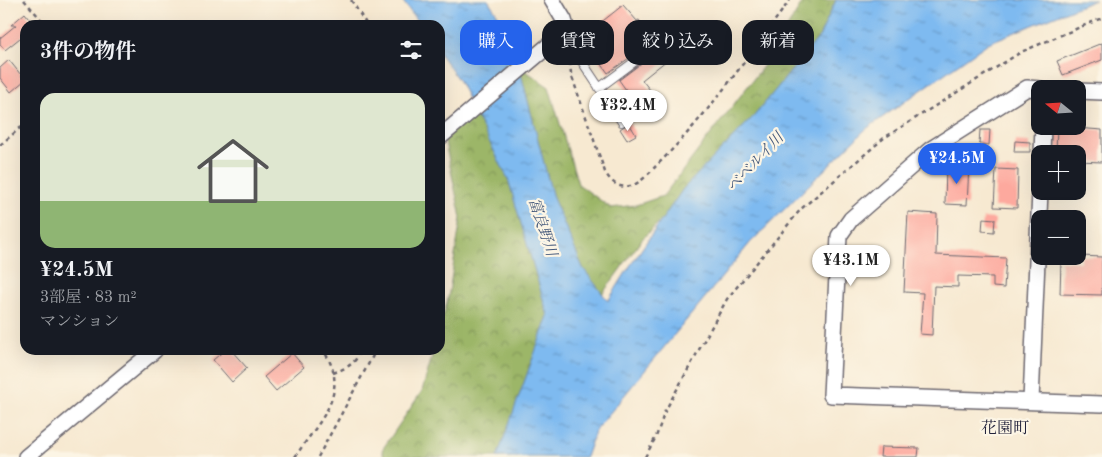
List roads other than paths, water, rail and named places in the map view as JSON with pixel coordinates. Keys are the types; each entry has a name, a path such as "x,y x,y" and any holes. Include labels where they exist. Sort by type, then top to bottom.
{"street":[{"path":"552,0 564,20"},
{"path":"445,133 542,57"},
{"path":"1031,88 1028,88 931,149 851,219 839,236 831,395 1102,404"},
{"path":"1086,91 1102,92"},
{"path":"1031,401 1040,200"},
{"path":"26,457 150,355"}],"lane":[{"path":"581,65 622,122"},
{"path":"599,88 630,65"}],"water":[{"path":"402,0 488,0 501,20 460,20 460,65 519,65 553,198 583,268 608,301 683,189 754,116 796,65 814,65 814,43 819,37 836,0 1095,0 988,43 866,129 750,243 595,431 586,457 497,457 548,316 508,179 459,81 445,61 445,20 416,20"}],"district":[{"name":"花園町","path":"1005,427"}],"water label":[{"name":"ベベルイ川","path":"755,162"},
{"name":"富良野川","path":"543,227"}]}
